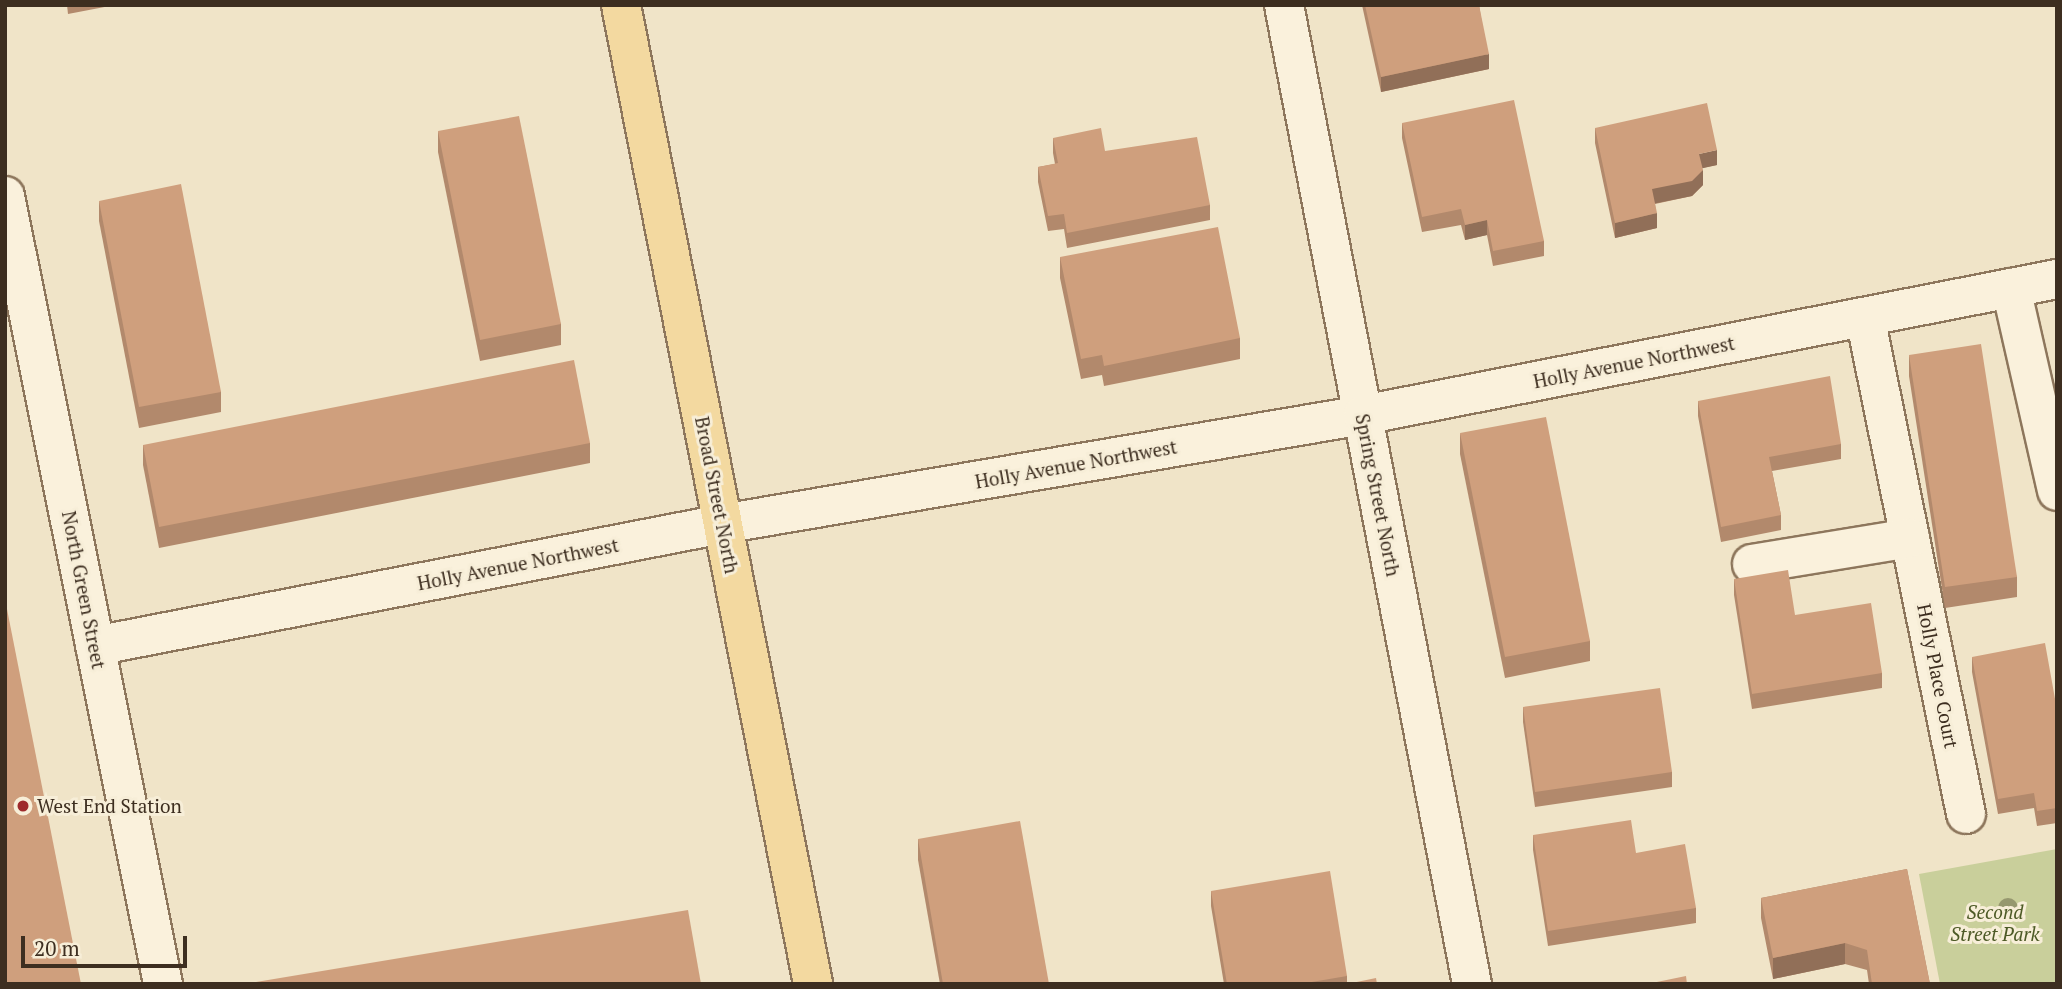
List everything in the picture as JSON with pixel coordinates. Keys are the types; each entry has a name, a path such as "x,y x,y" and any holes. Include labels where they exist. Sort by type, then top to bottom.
{"main road":[{"name":"Broad Street North","path":"621,5 813,984"}],"street":[{"name":"Spring Street North","path":"1284,5 1472,984"},
{"name":"North Green Street","path":"5,196 11,256 95,646 163,984"},
{"name":"Holly Avenue Northwest","path":"95,646 722,524 1363,415 2057,279"},
{"path":"2011,288 2057,491"},
{"name":"Holly Place Court","path":"1866,317 1966,814"},
{"path":"1752,564 1910,538"}],"green space":[{"name":"Second Street Park","path":"2057,849 2057,984 1940,984 1919,874"}],"building":[{"path":"1365,5 1479,5 1489,54 1381,77"},
{"path":"1514,100 1544,241 1493,251 1487,220 1465,225 1461,209 1422,217 1402,123"},
{"path":"1707,103 1717,150 1699,154 1703,170 1692,181 1652,189 1657,213 1615,223 1595,128"},
{"path":"519,116 561,324 480,340 438,131"},
{"path":"1101,128 1105,151 1197,137 1210,205 1067,233 1064,214 1048,216 1038,167 1058,163 1053,138"},
{"path":"181,184 221,392 139,407 99,201"},
{"path":"1218,227 1240,338 1104,366 1102,355 1081,359 1060,257"},
{"path":"1981,344 2017,577 1945,587 1909,355"},
{"path":"574,360 590,443 159,527 143,445"},
{"path":"1830,376 1841,444 1769,457 1781,515 1721,527 1698,401"},
{"path":"1546,417 1590,641 1505,657 1460,433"},
{"path":"1788,570 1795,615 1871,603 1882,673 1752,694 1734,579"},
{"name":"West End Station","path":"5,599 81,984 5,984"},
{"path":"2045,643 2057,710 2057,808 2037,811 2034,793 1998,799 1972,657"},
{"path":"1660,688 1672,772 1535,792 1523,707"},
{"path":"1631,820 1636,853 1685,844 1696,908 1548,931 1533,835"},
{"path":"1020,821 1049,984 943,984 918,839"},
{"path":"1907,869 1930,984 1872,984 1867,950 1845,943 1773,958 1761,898"},
{"path":"1330,871 1347,976 1300,984 1227,984 1211,891"},
{"path":"688,910 701,984 244,984"},
{"path":"1686,976 1687,984 1647,984"},
{"path":"1376,978 1377,984 1347,984"}],"place":[{"name":"West End Station","path":"23,806"}]}
